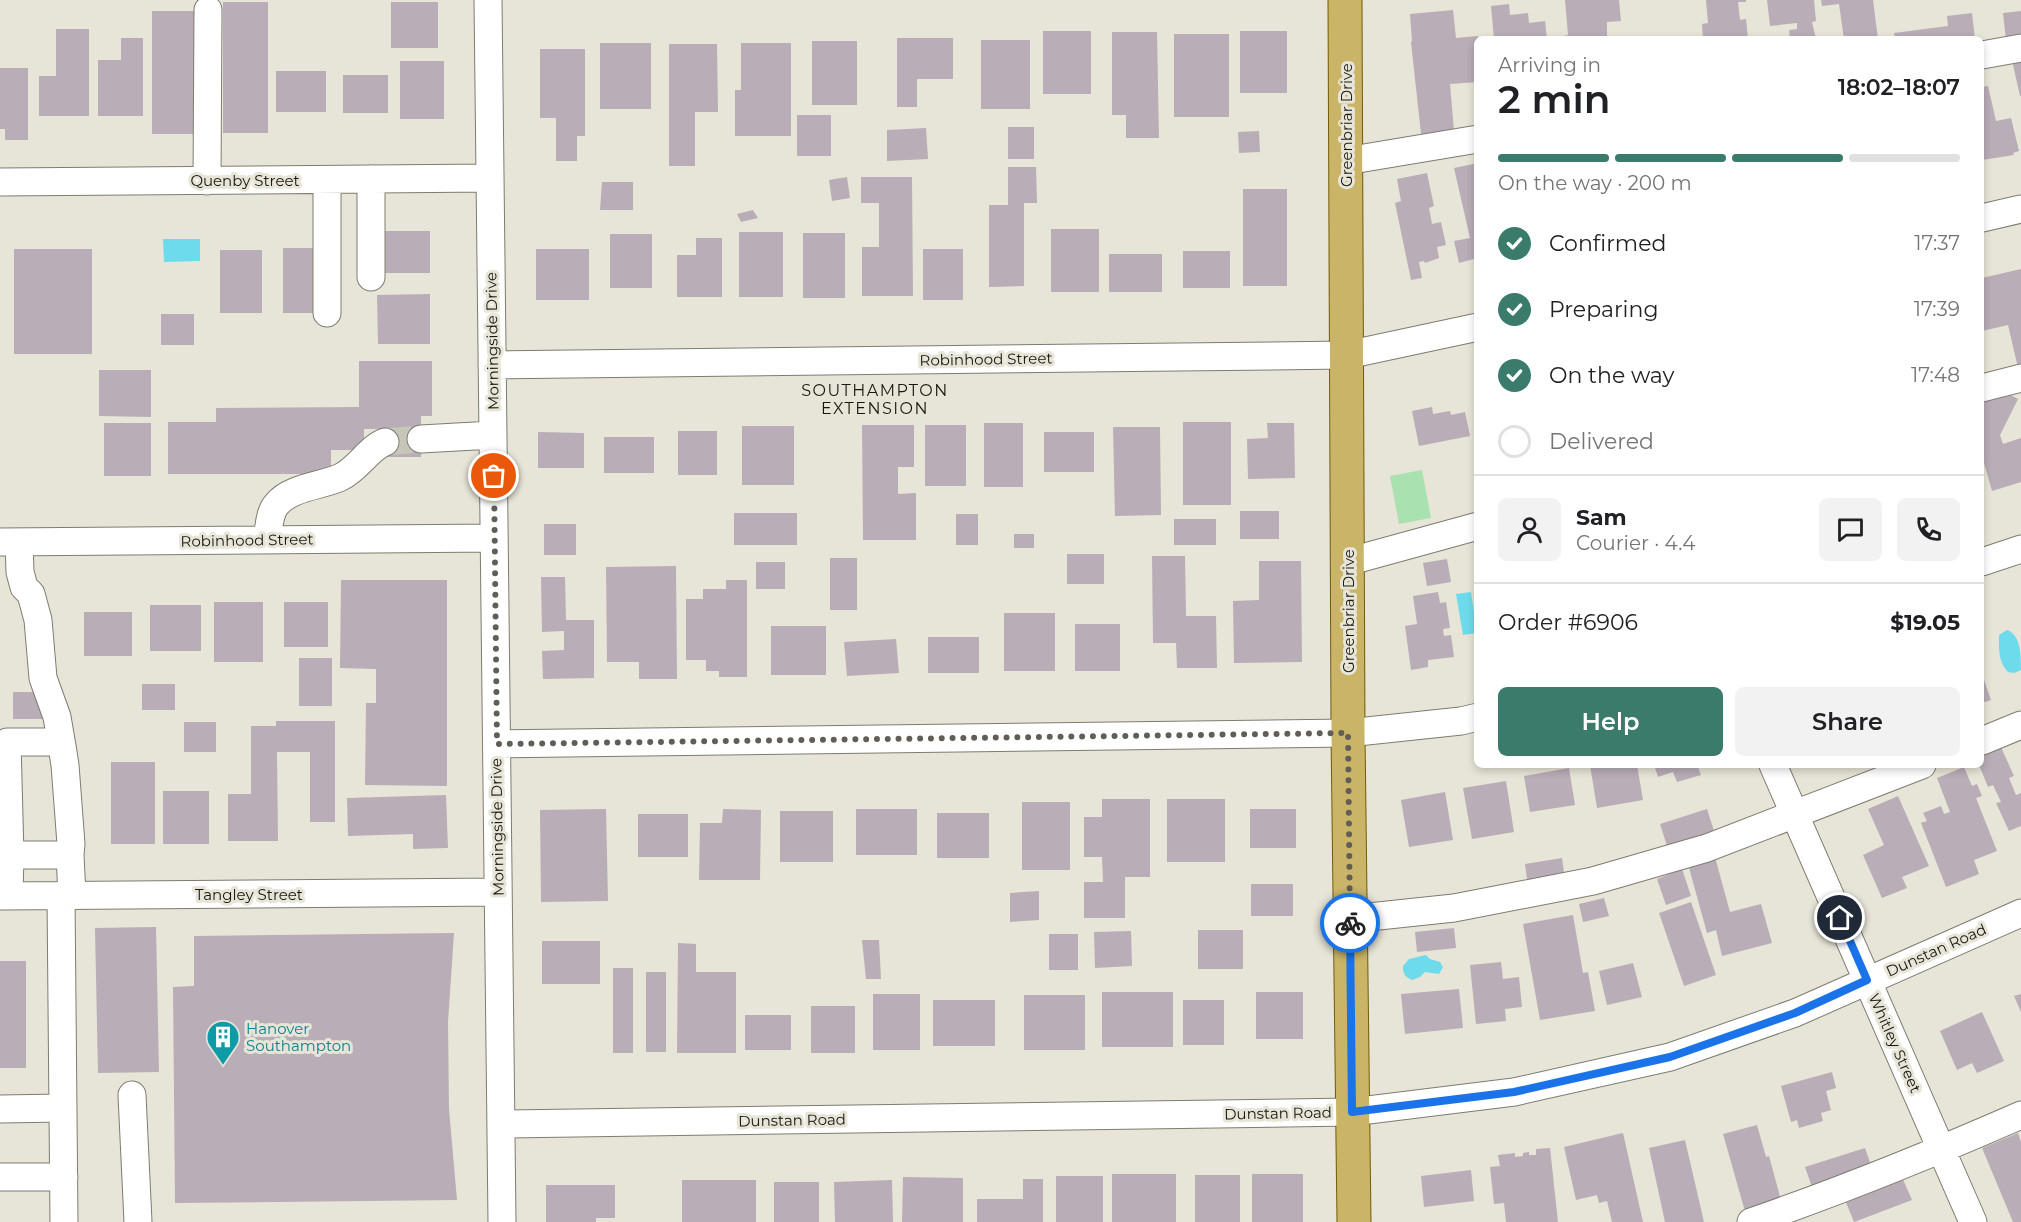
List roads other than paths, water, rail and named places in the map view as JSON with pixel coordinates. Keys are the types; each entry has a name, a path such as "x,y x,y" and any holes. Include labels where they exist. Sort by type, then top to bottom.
{"main road":[{"name":"Greenbriar Drive","path":"1345,0 1348,733 1354,1222"}],"street":[{"name":"Morningside Drive","path":"488,0 502,1222"},
{"path":"207,181 208,10"},
{"path":"1984,55 2021,48"},
{"path":"1346,161 1474,140"},
{"name":"Quenby Street","path":"0,182 490,178"},
{"path":"371,179 371,277"},
{"path":"327,180 327,313"},
{"path":"1984,218 2021,209"},
{"name":"Robinhood Street","path":"492,365 1347,355 1474,328"},
{"path":"1984,387 2021,378"},
{"path":"421,439 493,435"},
{"path":"267,540 273,510 280,500 294,492 343,476 385,442"},
{"path":"1347,562 1474,527"},
{"name":"Robinhood Street","path":"10,542 494,537"},
{"path":"10,542 24,587 31,594 38,620 43,678 57,717 64,749 71,844 67,895 63,1108 64,1222"},
{"path":"1984,561 2021,549"},
{"path":"497,744 1348,733 1474,718"},
{"path":"1984,740 2021,726"},
{"path":"4,896 10,855 4,742 53,742 62,746"},
{"name":"Whitley Street","path":"1774,768 1973,1222"},
{"path":"1350,919 1454,908 1593,881 1707,848 1796,816 1915,768"},
{"path":"10,855 70,855"},
{"name":"Tangley Street","path":"4,896 498,892"},
{"name":"Dunstan Road","path":"501,1124 1352,1112 1514,1092 1670,1057 1795,1013 2021,913"},
{"path":"132,1095 138,1222"},
{"path":"0,1109 63,1108"},
{"path":"1751,1222 1818,1199 2021,1116"},
{"path":"0,1177 64,1177"}],"water":[{"path":"163,239 200,239 200,261 164,262"},
{"path":"1471,592 1474,633 1463,635 1456,594"},
{"path":"2007,630 2018,641 2020,652 2021,670 2014,673 2008,672 2002,664 2000,655 1999,635"},
{"path":"1426,955 1440,962 1443,967 1439,974 1425,972 1412,980 1406,976 1403,966 1409,959"}],"tunnel":[{"path":"385,442 421,439"}],"place":[{"name":"Hanover Southampton","path":"223,1066"}],"district":[{"name":"SOUTHAMPTON EXTENSION","path":"875,399"}]}
